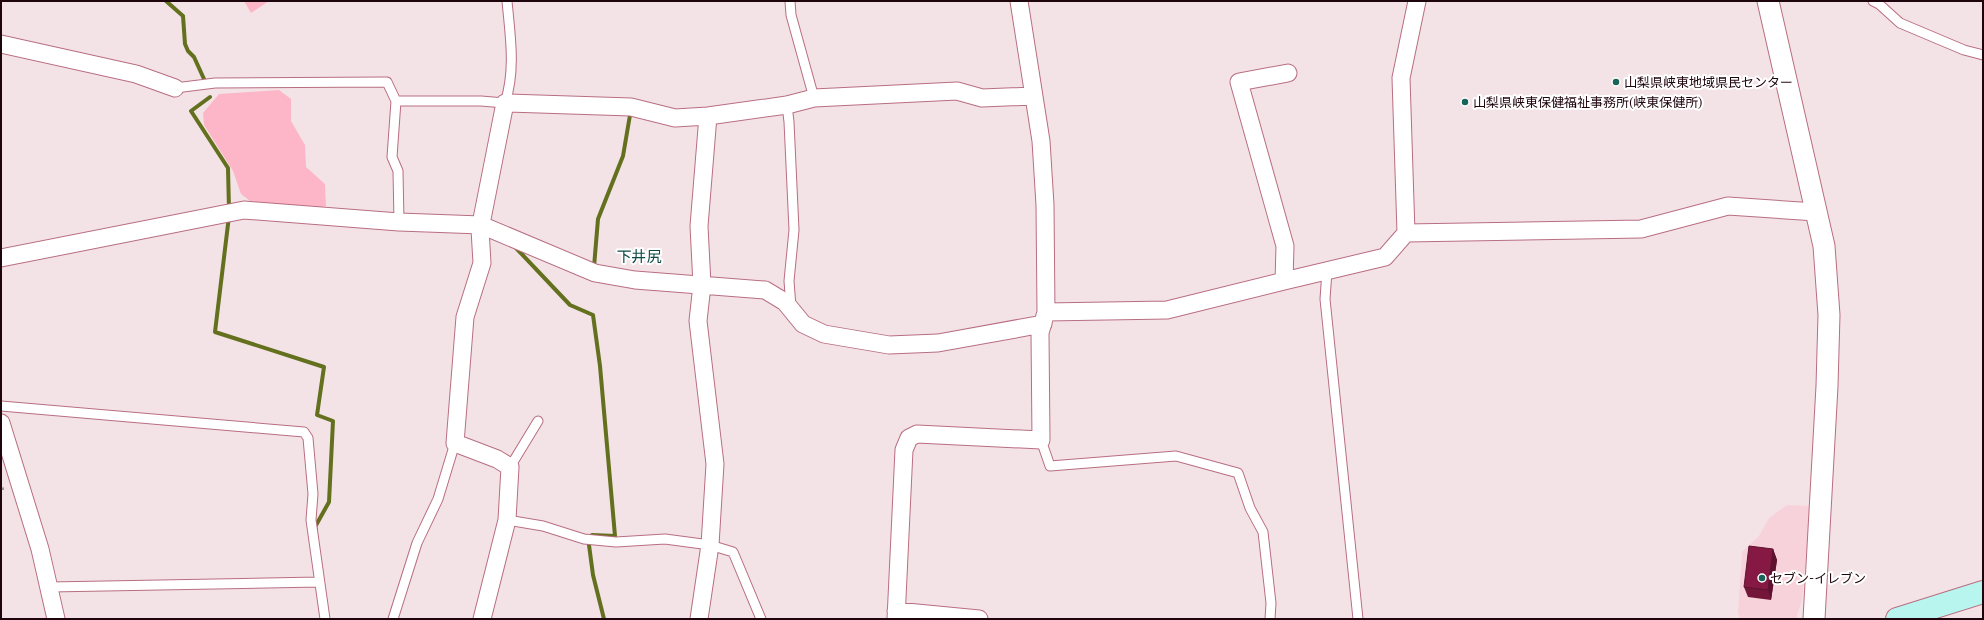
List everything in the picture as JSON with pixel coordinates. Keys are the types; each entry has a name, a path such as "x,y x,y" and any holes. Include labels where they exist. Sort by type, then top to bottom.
{"main road":[{"path":"1897,619 1983,592"}],"street":[{"path":"979,619 896,615 904,450 909,438 917,434 1041,440 1040,333 1044,318 1045,205 1041,141 1019,1"},
{"path":"1,258 244,210 480,227 595,273 635,280 765,290 785,302 803,324 824,334 889,346 938,343 1044,318 1166,310 1385,257 1406,233 1401,78 1417,1"},
{"path":"1768,1 1824,246 1829,315 1827,386 1814,619"},
{"path":"1,44 136,74 175,88"},
{"path":"1284,281 1285,246 1239,82 1288,73"},
{"path":"482,619 507,520 510,467 496,458 455,443 466,317 482,263 480,227 505,103 631,107 675,118 708,116 787,105 814,98 957,91 982,98 1033,96"},
{"path":"699,619 710,545 715,464 698,321 702,285 699,226 708,116"},
{"path":"1406,233 1641,229 1728,206 1816,212"},
{"path":"1,423 50,587 56,619"}],"lane":[{"path":"396,101 481,101 505,103 510,88 512,54 506,1"},
{"path":"790,1 791,15 814,98"},
{"path":"1873,1 1879,4 1900,23 1964,50 1983,55"},
{"path":"175,88 215,83 387,82 396,101 392,157 398,170 399,222"},
{"path":"787,105 794,230 789,281 792,310"},
{"path":"1327,271 1325,299 1358,619"},
{"path":"1,406 304,432 308,438 313,494 311,520 325,619"},
{"path":"510,467 538,420"},
{"path":"1041,440 1050,466 1176,456 1238,473 1250,508 1264,532 1271,603 1270,619"},
{"path":"393,619 417,543 438,499 455,443"},
{"path":"507,520 543,526 584,539 616,542 665,539 710,545 733,552 761,619"},
{"path":"50,587 319,582"}],"shaded area":[{"path":"244,1 269,1 251,13"},
{"path":"279,90 291,99 291,121 305,145 306,167 325,184 326,206 310,210 250,201 241,194 233,171 204,125 203,113 219,94"},
{"name":"セブン-イレブン","path":"1787,505 1811,506 1802,600 1796,619 1740,619 1738,612 1742,552 1759,536 1769,518"}],"building":[{"path":"1749,546 1773,549 1768,590 1744,587"}],"waterway":[{"path":"166,1 183,16 185,44 188,51 194,57 204,79"},
{"path":"210,97 191,111 228,168 229,210"},
{"path":"594,267 598,219 623,156 630,115"},
{"path":"229,216 215,332 324,367 317,415 333,421 329,502 315,527 316,530"},
{"path":"516,248 570,305 593,315 600,366 615,536 592,535"},
{"path":"589,545 593,575 604,619"}],"place":[{"name":"山梨県峡東地域県民センター","path":"1616,82"},
{"name":"山梨県峡東保健福祉事務所(峡東保健所)","path":"1465,102"},
{"name":"セブン-イレブン","path":"1762,578"}],"district":[{"name":"下井尻","path":"639,256"}]}
